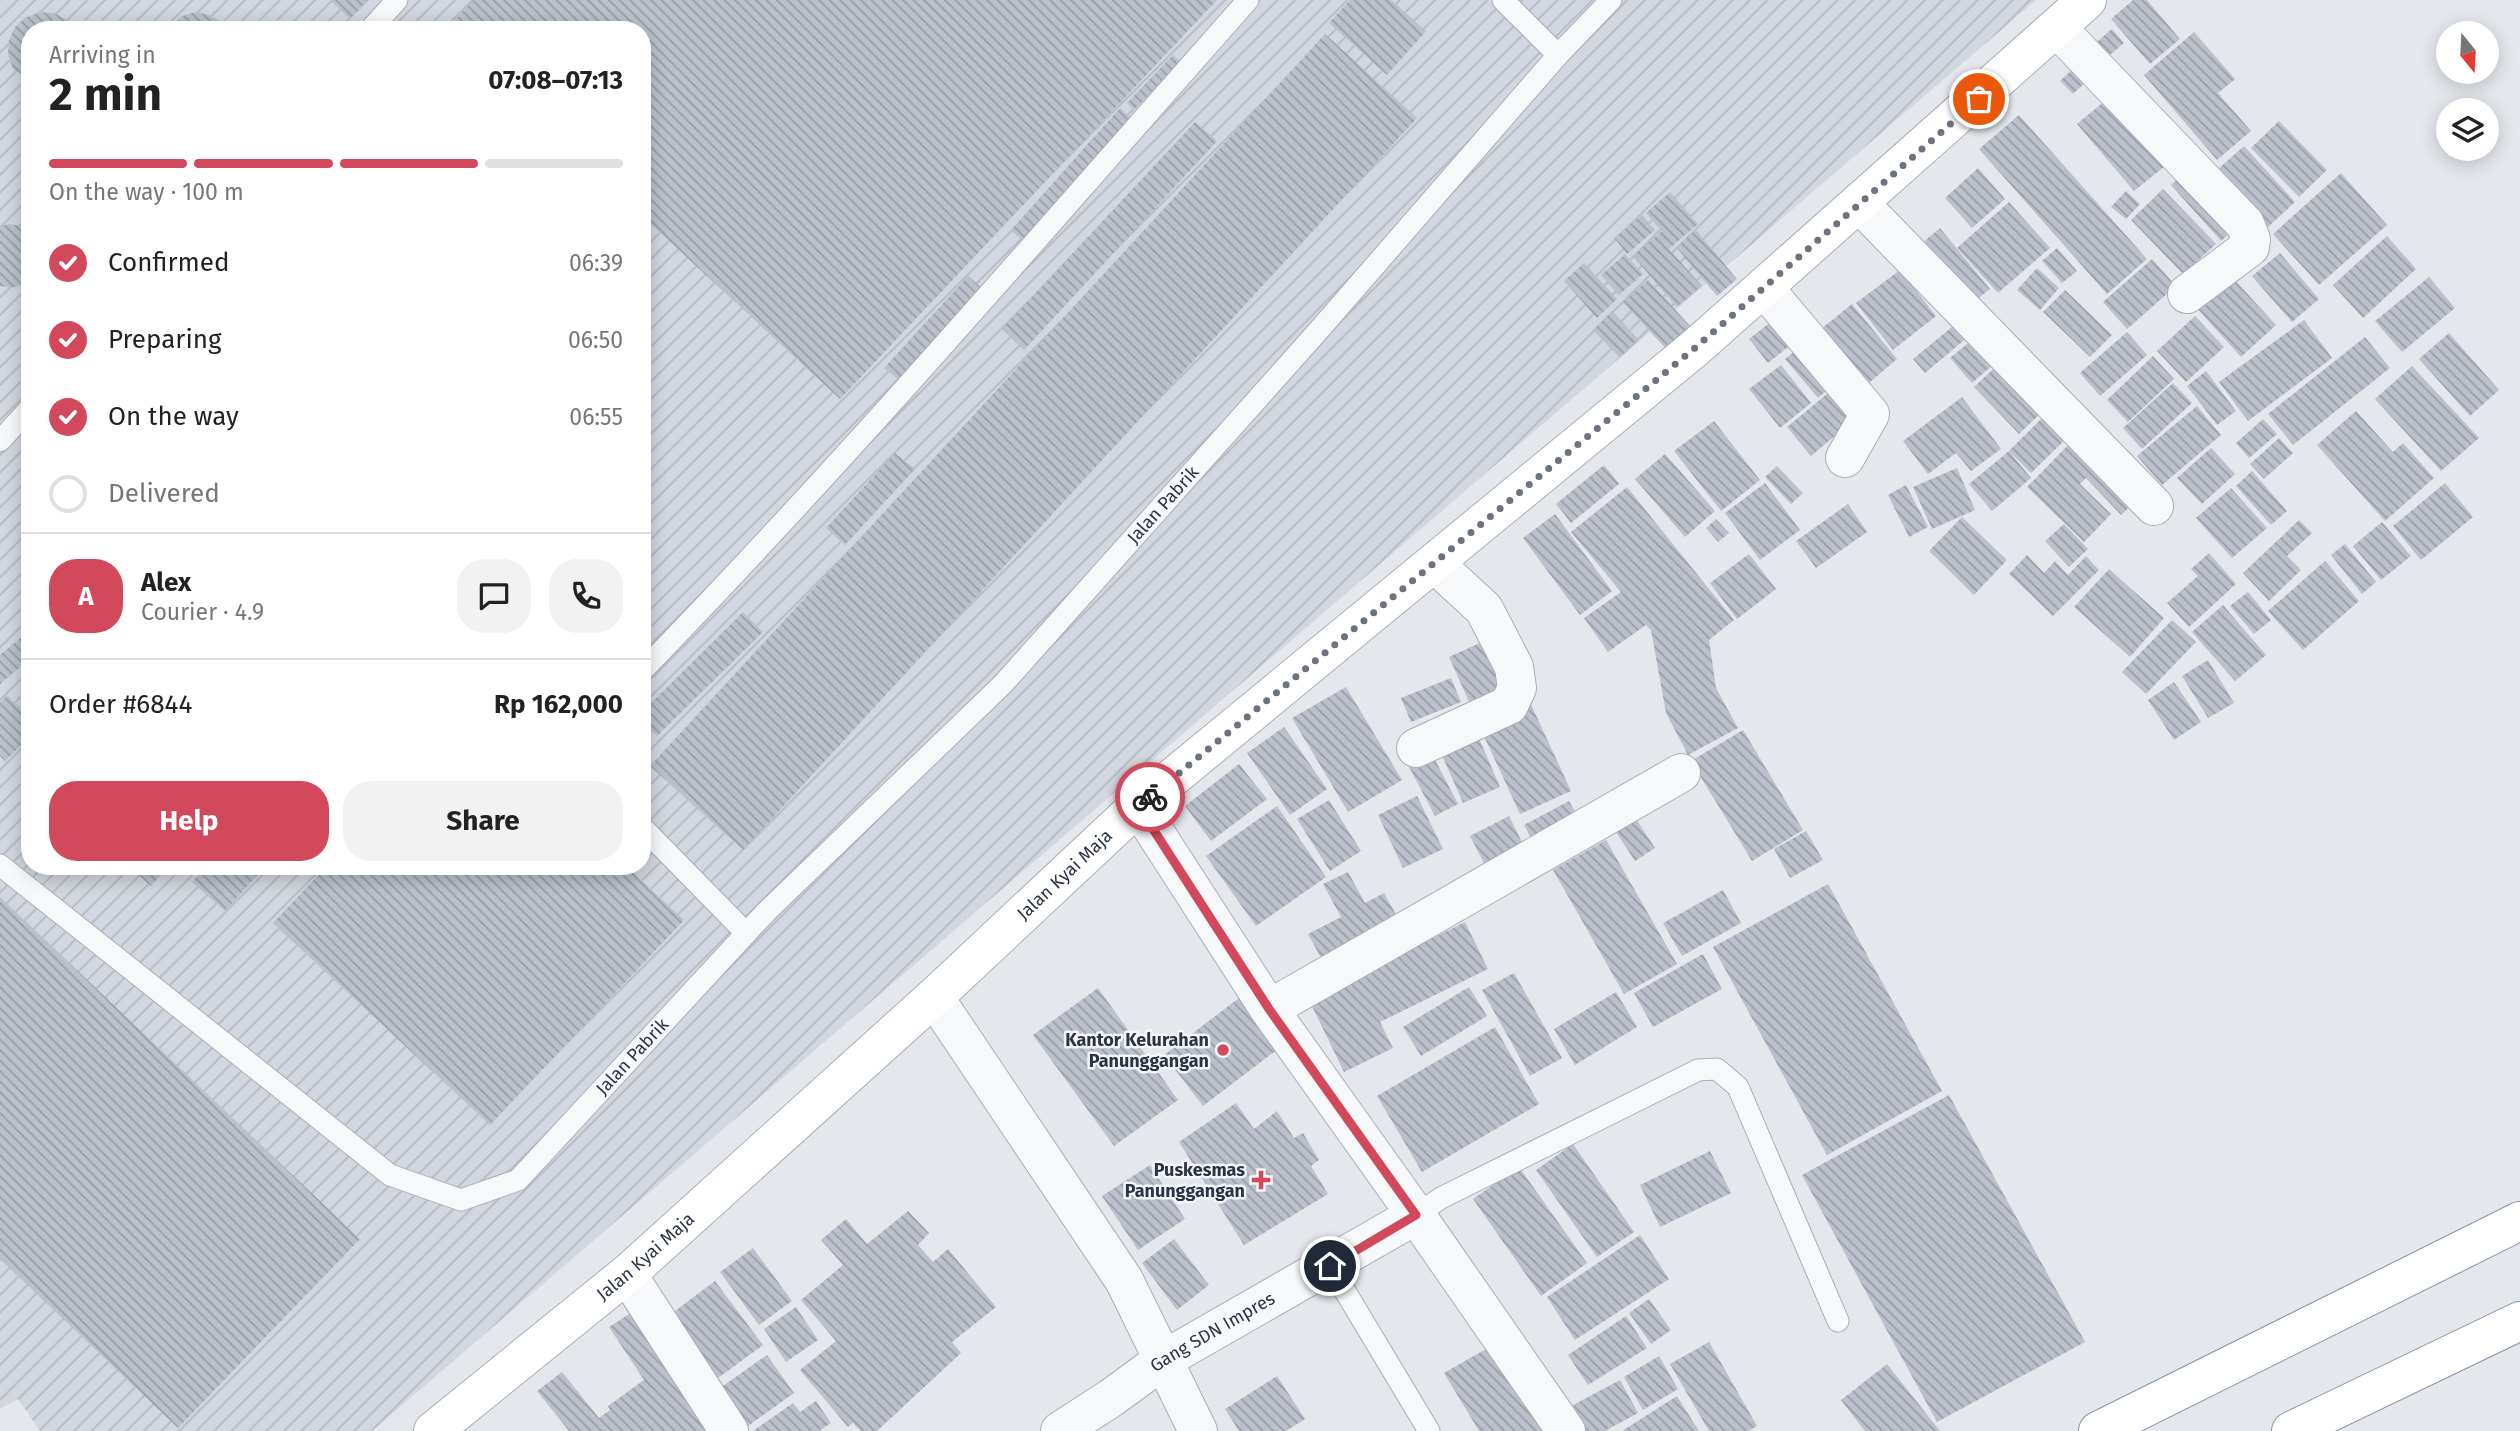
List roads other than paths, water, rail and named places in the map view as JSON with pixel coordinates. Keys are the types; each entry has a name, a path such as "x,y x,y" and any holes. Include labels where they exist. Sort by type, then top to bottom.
{"main road":[{"name":"Jalan Kyai Maja","path":"450,1426 627,1274 934,997 1138,806 1765,289 2087,0"},
{"path":"2098,1431 2520,1221"},
{"path":"2291,1431 2520,1321"}],"street":[{"path":"2057,28 2245,224 2249,232 2250,247 2187,294"},
{"path":"1860,204 2154,506"},
{"path":"1765,289 1871,414 1845,458"},
{"path":"1416,748 1509,705 1517,688 1514,667 1484,609 1434,563"},
{"path":"1269,1009 1681,773"},
{"path":"1138,806 1269,1009 1566,1431"},
{"path":"934,997 1124,1280 1198,1431"},
{"name":"Gang SDN Impres","path":"1060,1431 1163,1360 1416,1215"},
{"path":"627,1274 729,1431"}],"lane":[{"path":"378,21 397,0"},
{"path":"651,662 732,580 1248,0"},
{"path":"1503,0 1558,55"},
{"name":"Jalan Pabrik","path":"0,865 390,1175 461,1200 518,1180 746,933 1003,684 1319,330 1558,55 1611,0"},
{"path":"0,441 21,418"},
{"path":"651,836 746,933"},
{"path":"1416,1215 1441,1198 1698,1070 1717,1069 1738,1087 1838,1321"},
{"path":"1330,1266 1429,1431"}],"place":[{"name":"Kantor Kelurahan Panunggangan","path":"1223,1050"},
{"name":"Puskesmas Panunggangan","path":"1261,1180"}]}
